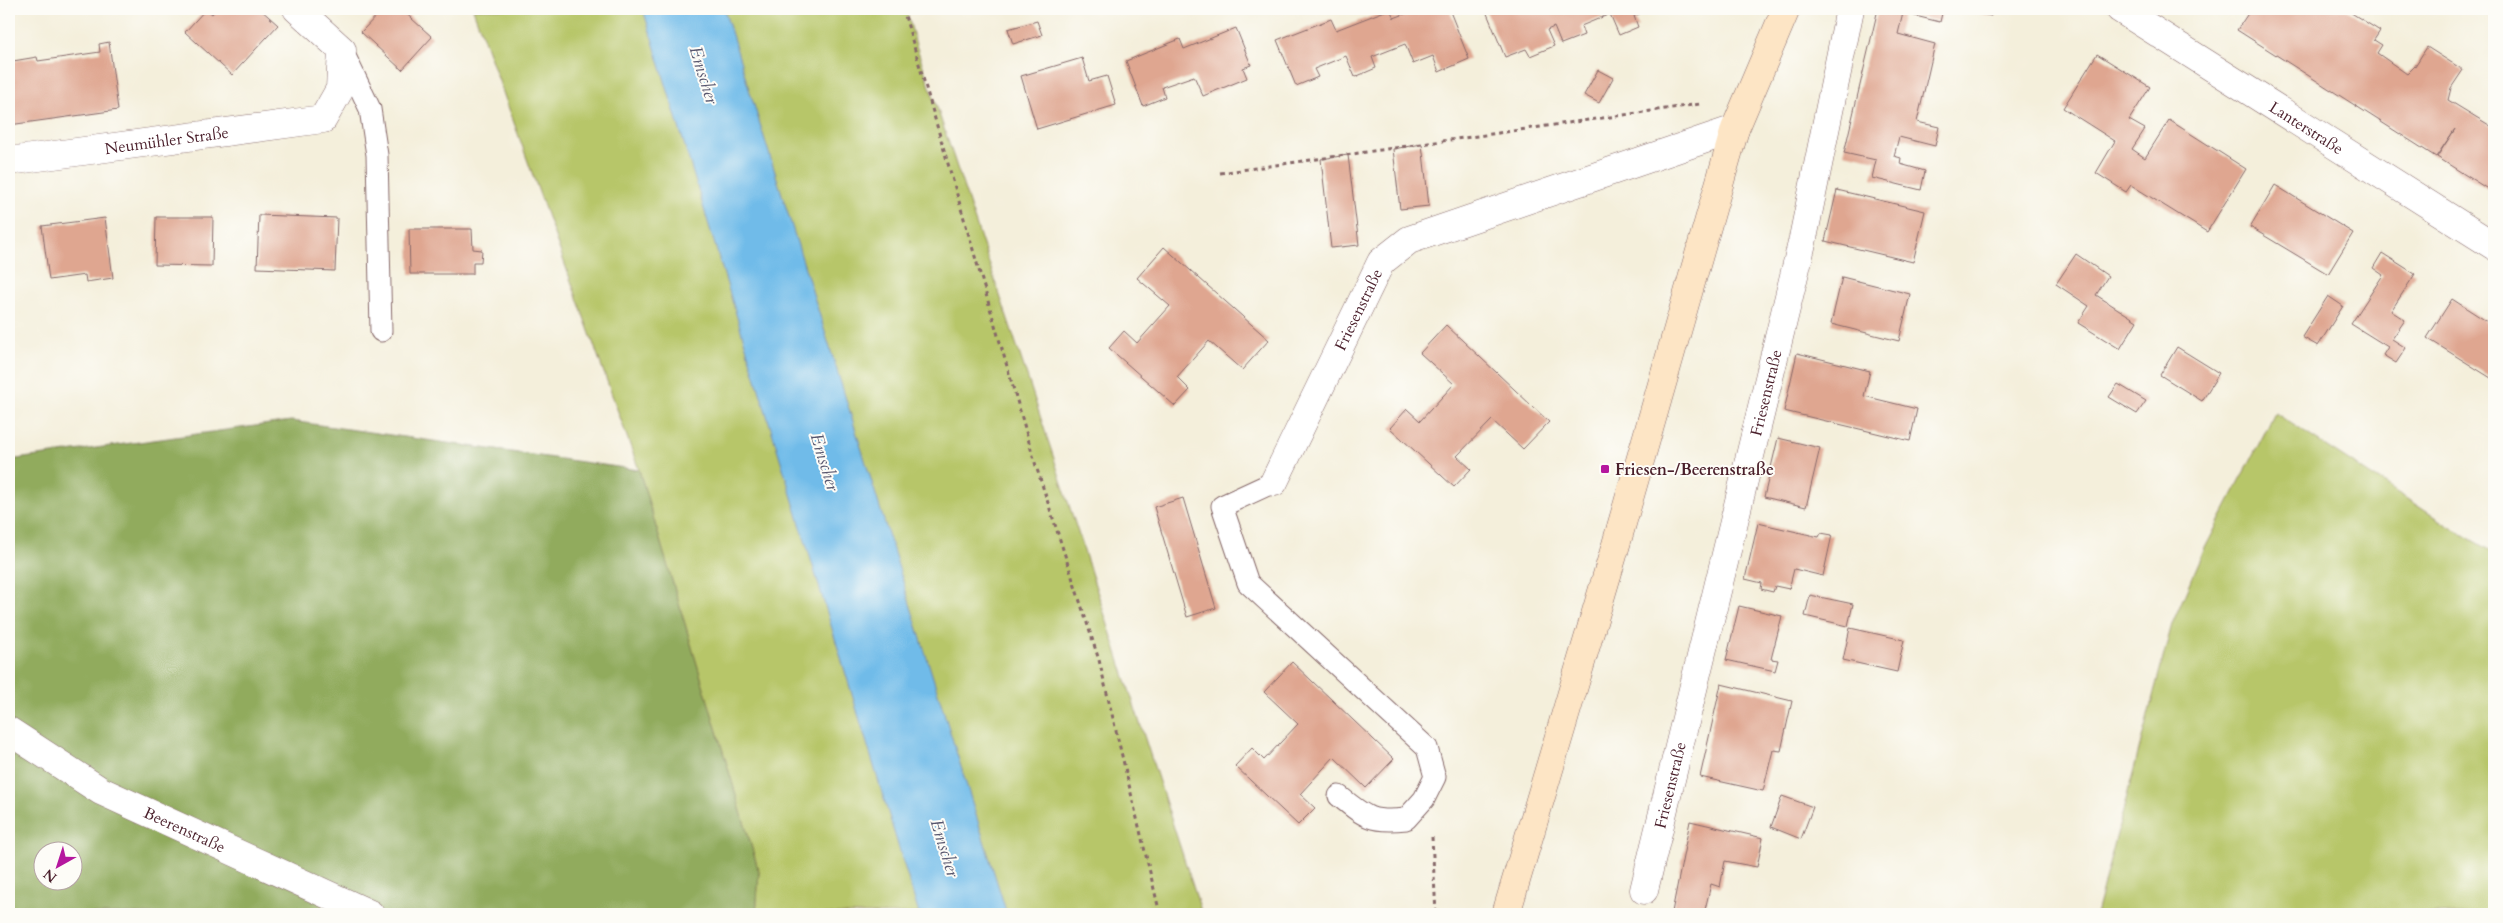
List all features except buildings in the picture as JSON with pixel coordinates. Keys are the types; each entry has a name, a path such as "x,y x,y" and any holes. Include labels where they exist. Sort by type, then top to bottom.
{"main road":[{"path":"1506,914 1735,129 1786,9"}],"street":[{"path":"297,9 342,50"},
{"name":"Friesenstraße","path":"1644,890 1802,243 1850,9"},
{"name":"Lanterstraße","path":"2120,9 2494,246"},
{"name":"Neumühler Straße","path":"9,161 324,119 340,89 342,50"},
{"name":"Friesenstraße","path":"1274,482 1381,262 1393,251 1409,240 1735,129"},
{"name":"Beerenstraße","path":"9,731 101,791 370,914"}],"lane":[{"path":"342,50 370,109 377,155 381,331"},
{"path":"1274,482 1222,506 1248,583 1428,748 1435,777 1424,800 1406,819 1381,822 1358,812 1340,796"}],"path":[{"path":"903,9 1036,466 1099,660 1160,914"},
{"path":"1220,173 1748,97"},
{"path":"1424,800 1431,822 1436,914"}],"green space":[{"path":"473,9 906,9 916,45 1032,391 1202,914 756,914 759,872 639,470"},
{"path":"2275,413 2450,527 2494,553 2494,914 2096,914 2172,624 2205,548"},
{"path":"291,421 639,470 759,872 756,914 522,914 484,909 480,914 9,914 9,460"}],"water":[{"name":"Emscher","path":"643,9 724,9 1007,914 919,914"}],"place":[{"name":"Friesen-/Beerenstraße","path":"1605,469"}]}
